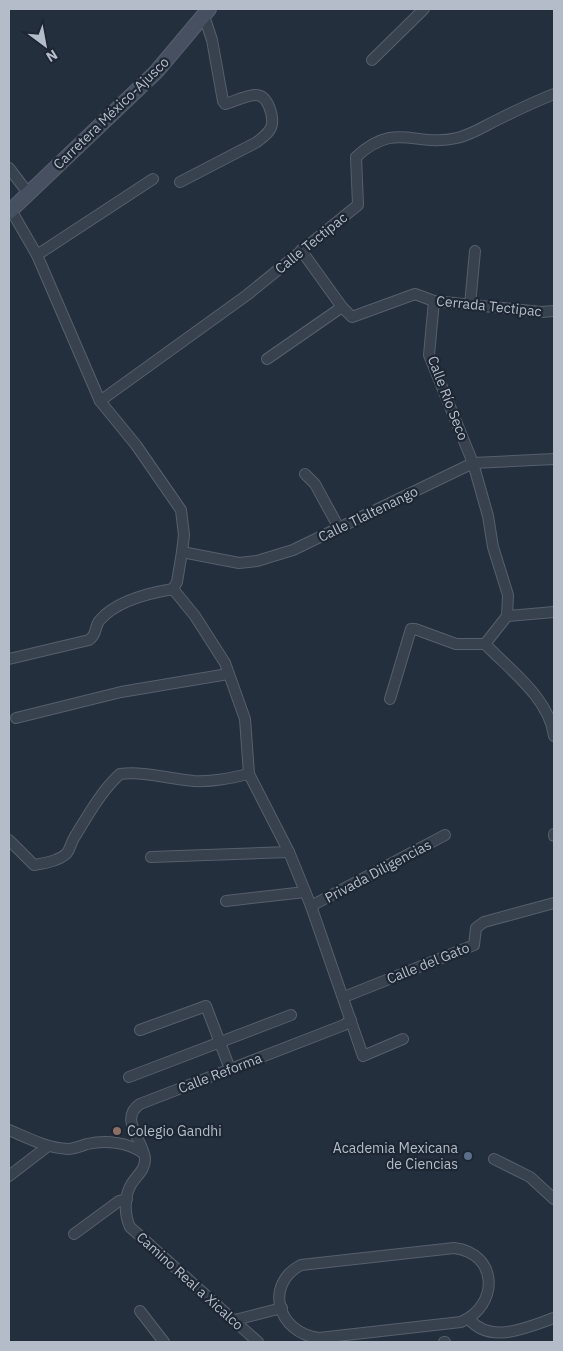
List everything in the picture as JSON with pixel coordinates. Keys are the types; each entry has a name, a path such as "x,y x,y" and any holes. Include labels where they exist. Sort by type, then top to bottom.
{"main road":[{"name":"Carretera México-Ajusco","path":"10,211 156,72 207,12"}],"street":[{"path":"372,60 424,9"},
{"path":"180,182 257,142 268,133 272,124 267,101 263,96 256,95 226,104 223,101 207,12"},
{"name":"Calle Tectipac","path":"100,401 247,295 358,205 356,157 367,147 378,140 395,136 433,139 456,138 554,94"},
{"path":"9,168 28,193"},
{"path":"38,255 153,179"},
{"path":"9,659 89,640 96,633 97,623 113,609 147,595 172,589 177,582 184,535 181,510 136,445 100,401 38,255 10,211"},
{"path":"267,358 342,307 301,250"},
{"path":"470,305 475,250"},
{"name":"Cerrada Tectipac","path":"342,307 352,317 415,294 434,301 541,312 554,311"},
{"name":"Calle Río Seco","path":"434,301 429,355 473,463 488,516 493,547 508,595 507,616"},
{"name":"Calle Tlaltenango","path":"182,552 239,563 257,562 293,550 473,463 554,459"},
{"path":"305,474 314,484 339,528"},
{"path":"172,589 215,645 228,674 245,718 249,774 289,852 311,906 363,1056 403,1040"},
{"path":"485,644 507,616 554,612"},
{"path":"390,699 412,629 456,644 485,644 541,703 550,716 554,736"},
{"path":"16,718 121,692 228,674"},
{"path":"9,840 34,865 51,862 61,857 68,852 72,841 120,774 131,773 196,781 222,780 249,774"},
{"name":"Privada Diligencias","path":"311,906 445,835"},
{"path":"151,857 289,852"},
{"path":"226,902 305,892"},
{"name":"Calle del Gato","path":"344,997 474,945 476,928 484,922 554,903"},
{"path":"140,1030 206,1006 230,1069"},
{"path":"128,1077 292,1015"},
{"name":"Calle Reforma","path":"144,1153 134,1135 131,1116 134,1108 344,1025 351,1020"},
{"path":"9,1130 48,1146 70,1149 88,1144 115,1142 134,1147 144,1153"},
{"path":"9,1176 48,1146"},
{"name":"Camino Real a Xicalco","path":"144,1153 144,1167 132,1184 127,1199 125,1216 137,1236 258,1342"},
{"path":"494,1159 530,1177 554,1199"},
{"path":"74,1234 119,1201 127,1199"},
{"path":"454,1248 467,1251 480,1262 490,1278 488,1298 483,1306 469,1319 461,1322 319,1338 297,1332 282,1315 281,1291 284,1280 292,1270 301,1265 454,1248"},
{"path":"235,1320 282,1308"},
{"path":"140,1311 164,1342"},
{"path":"469,1319 475,1326 488,1331 502,1332 533,1327 554,1318"}],"place":[{"name":"Colegio Gandhi","path":"117,1131"},
{"name":"Academia Mexicana de Ciencias","path":"468,1156"}]}
